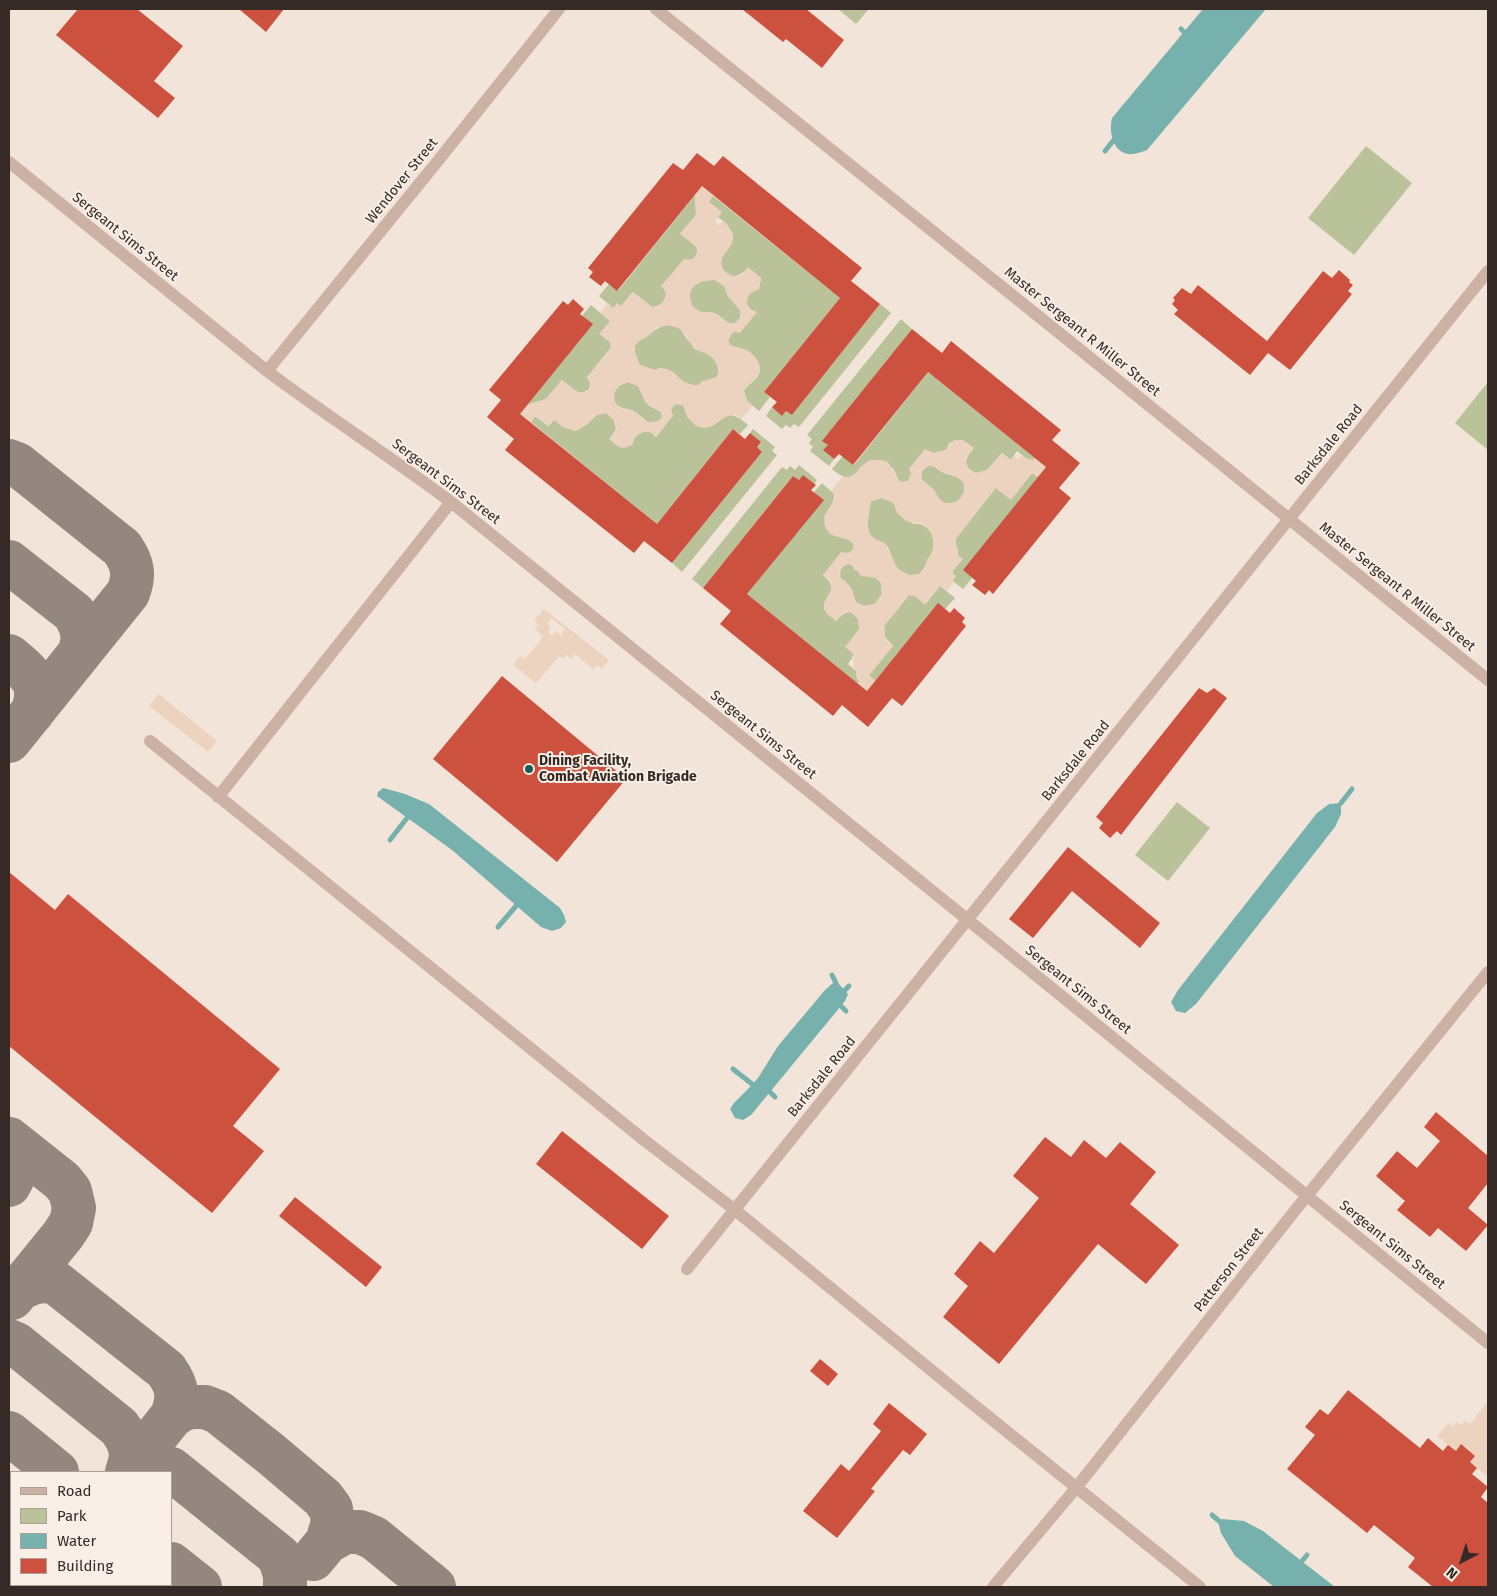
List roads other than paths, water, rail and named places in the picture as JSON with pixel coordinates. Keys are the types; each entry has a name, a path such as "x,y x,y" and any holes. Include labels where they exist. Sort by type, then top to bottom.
{"street":[{"name":"Wendover Street","path":"267,371 559,9"},
{"name":"Master Sergeant R Miller Street","path":"656,9 1488,680"},
{"name":"Sergeant Sims Street","path":"9,162 267,371 451,502 1488,1344"},
{"name":"Barksdale Road","path":"687,1269 1488,271"},
{"path":"218,797 451,502"},
{"path":"150,741 644,1140 735,1210 1200,1587"},
{"name":"Patterson Street","path":"993,1587 1076,1488 1307,1196 1488,972"}],"water":[{"path":"1203,9 1266,9 1147,150 1133,154 1123,152 1118,149 1113,140 1112,118"},
{"path":"383,788 405,794 429,804 560,908 566,922 561,928 552,931 541,927 452,850 377,796 378,792"},
{"path":"1341,803 1341,814 1335,827 1196,1004 1185,1013 1176,1011 1171,1002 1178,990 1317,813 1329,804"},
{"path":"833,983 838,983 848,994 845,1001 751,1115 743,1120 735,1118 730,1109 734,1103 758,1078 778,1046"},
{"path":"1222,1519 1244,1521 1263,1531 1335,1587 1274,1587 1235,1556 1221,1533 1218,1522"}],"waterway":[{"path":"1181,29 1184,32"},
{"path":"1105,151 1113,141"},
{"path":"1341,803 1352,789"},
{"path":"390,840 407,818"},
{"path":"498,927 516,906"},
{"path":"832,975 836,983"},
{"path":"845,990 849,986"},
{"path":"841,1006 846,1011"},
{"path":"733,1069 752,1084"},
{"path":"770,1092 775,1097"},
{"path":"1212,1515 1219,1521"},
{"path":"1302,1561 1307,1555"}],"place":[{"name":"Dining Facility, Combat Aviation Brigade","path":"529,769"}]}
